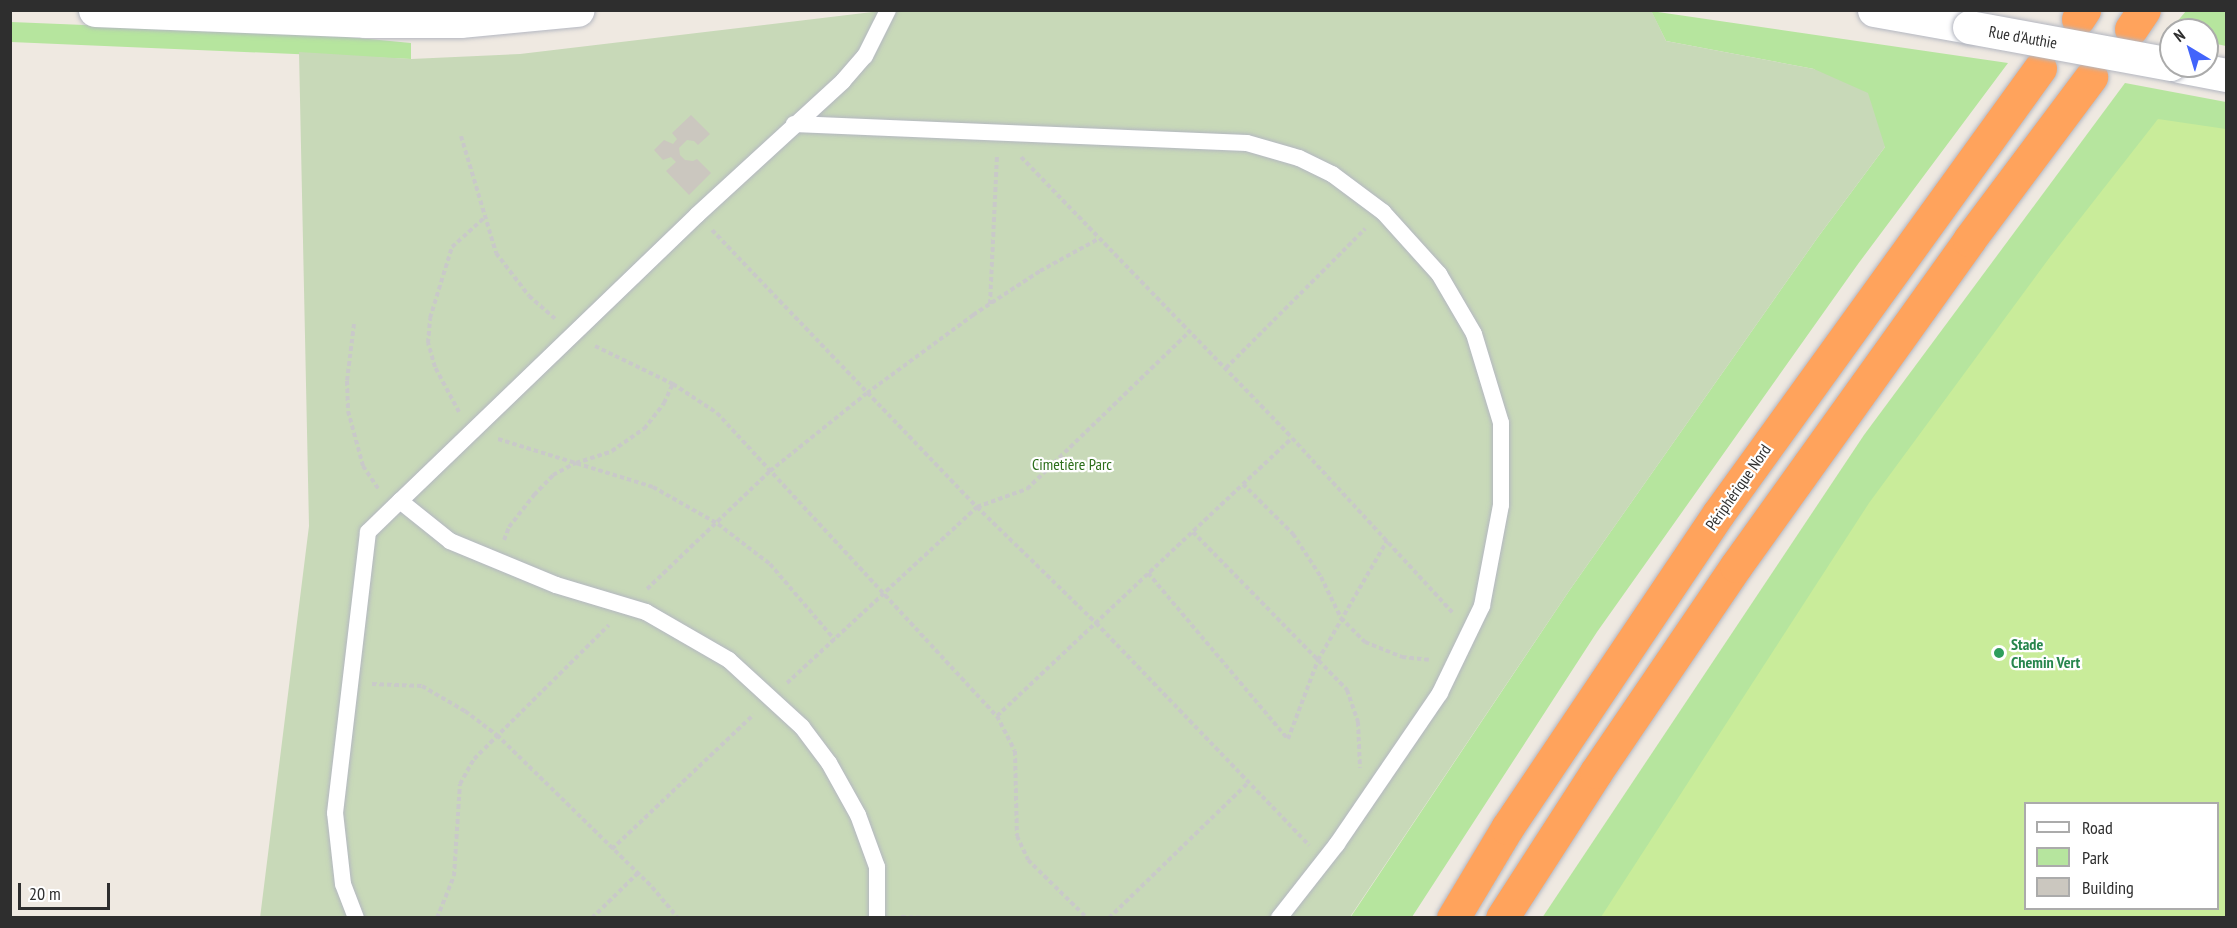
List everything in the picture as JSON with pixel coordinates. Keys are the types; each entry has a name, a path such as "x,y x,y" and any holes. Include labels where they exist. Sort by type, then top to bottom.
{"highway":[{"name":"Périphérique Nord","path":"1453,918 1507,828 1718,514 2040,68"},
{"path":"1502,918 1596,772 1736,566 1969,240 2091,77"}],"street":[{"path":"95,10 388,21 460,21 577,10"},
{"name":"Rue d'Authie","path":"1874,10 2159,63"}],"lane":[{"path":"356,918 343,884 335,813 368,532 698,215 843,81 865,56 888,10"},
{"path":"794,124 1247,143 1299,158 1332,174 1383,212 1439,274 1474,334 1501,423 1501,506 1482,606 1440,693 1362,808 1279,918"},
{"path":"397,504 450,541 556,585 646,612 729,660 802,727 829,763 858,815 877,867 877,918"}],"path":[{"path":"998,133 1190,330 1470,631"},
{"path":"990,304 998,133"},
{"path":"461,136 496,253 529,296 573,335 673,384 717,413 998,716 1015,751 1017,836 1028,860 1088,918"},
{"path":"1226,368 1383,212"},
{"path":"698,215 977,507 1096,622 1323,861"},
{"path":"484,218 452,247 435,297 429,343 435,367 451,400 473,432 653,487 718,524 770,564 834,639"},
{"path":"437,918 454,876 460,784 474,759 497,735 628,607 718,524 770,471 867,393 990,304 1040,271 1100,238"},
{"path":"354,324 346,381 354,442 363,466 397,504"},
{"path":"612,849 882,593 977,507 1027,489 1190,330"},
{"path":"495,560 509,527 553,475 576,463 612,451 644,429 664,403 673,384"},
{"path":"998,716 1292,438"},
{"path":"1243,484 1293,534 1321,577 1341,618 1365,642 1402,657 1455,663"},
{"path":"1192,532 1347,690 1358,722 1362,808"},
{"path":"1148,573 1288,739 1318,660 1387,542"},
{"path":"350,683 422,686 465,711 497,735 638,873 678,918"},
{"path":"1108,918 1249,782"},
{"path":"592,918 638,873"},
{"path":"895,917 938,918"}],"green space":[{"name":"Cimetière Parc","path":"889,10 1651,10 1666,41 1814,69 1868,93 1885,147 1818,237 1569,591 1350,917 260,918 309,526 299,52 411,59 520,54"},
{"path":"1651,11 2008,63 1858,264 1597,632 1412,917 1350,918 1569,591 1818,237 1885,147 1814,69 1666,41"},
{"path":"2186,11 2226,11 2226,46 2219,45 2219,18 2180,18"},
{"path":"11,22 327,35 411,43 411,59 11,42"},
{"path":"2125,83 2226,102 2226,167 1665,917 1542,918 1864,435"},
{"name":"Stade Chemin Vert","path":"2158,119 2226,129 2226,917 1601,917 1869,503 2050,257"}],"building":[{"path":"691,115 710,134 698,145 694,141 687,140 679,148 680,155 685,160 697,159 711,173 689,195 666,171 676,162 671,157 663,160 654,150 664,140 673,144 677,139 672,133"}],"place":[{"name":"Stade Chemin Vert","path":"1999,653"}]}
